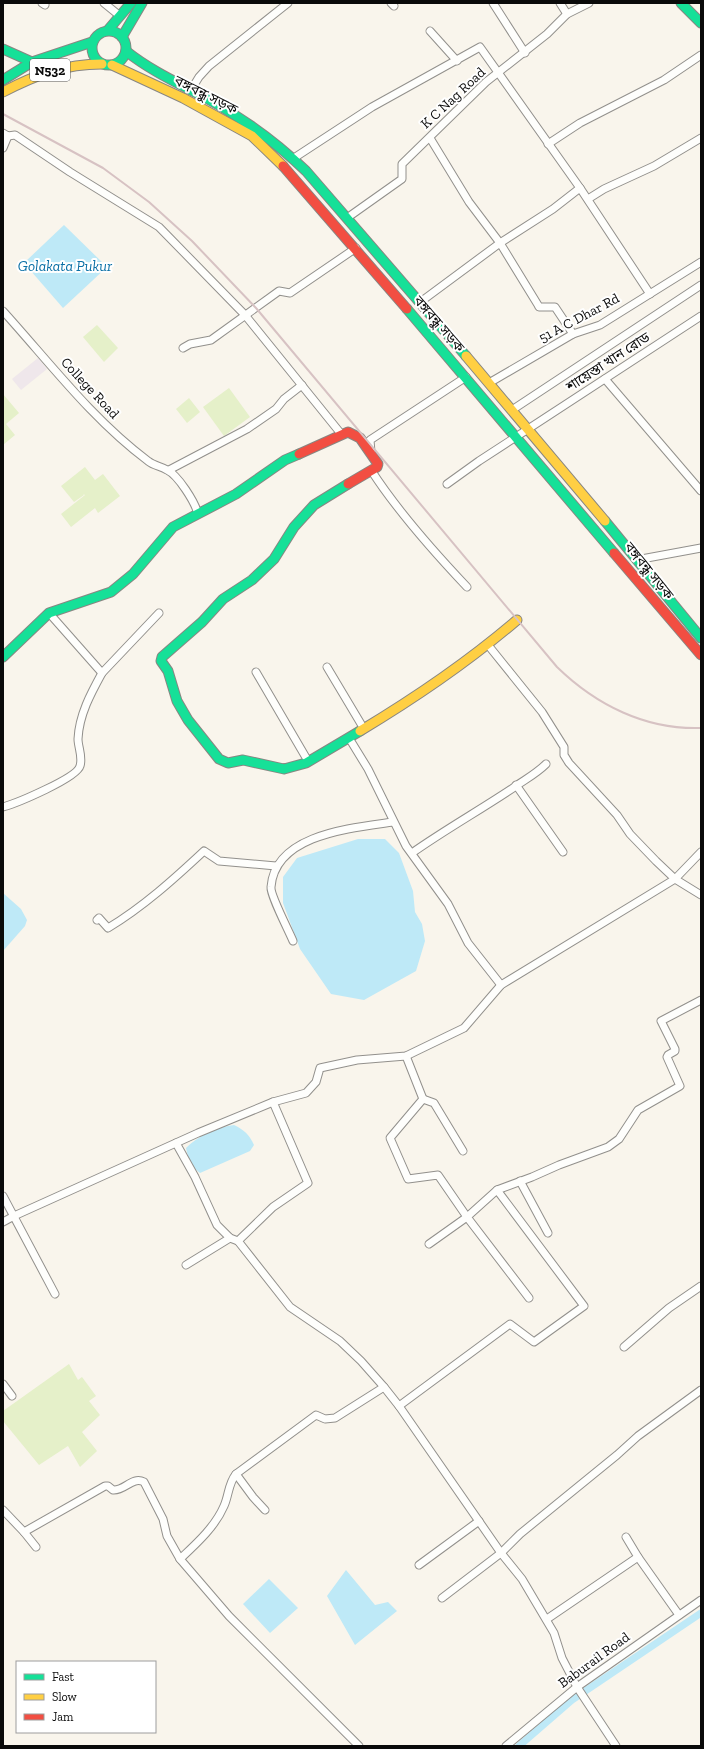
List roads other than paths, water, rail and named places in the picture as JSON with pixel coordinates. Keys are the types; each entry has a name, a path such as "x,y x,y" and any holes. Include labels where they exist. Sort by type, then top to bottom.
{"main road":[{"path":"108,30 118,33 126,44 126,51 119,61 112,65 102,64 97,61 92,52 92,42 98,34 108,30 131,3"},
{"path":"122,37 142,3"},
{"path":"682,3 701,23"},
{"path":"3,41 43,60"},
{"name":"N532","path":"3,80 32,62 43,60 92,42"},
{"path":"3,49 32,62 44,71"},
{"name":"বঙ্গবন্ধু সড়ক","path":"126,51 142,64 259,129 294,158 529,429 701,638"},
{"name":"N532","path":"3,92 44,71 86,63 102,64"},
{"name":"বঙ্গবন্ধু সড়ক","path":"112,65 183,98 252,136 292,175 466,377 701,655"},
{"path":"3,657 49,613 111,592 133,574 173,527 236,494 285,460 348,432 360,438 378,464 371,470 314,505 294,528 274,559 252,580 223,599 202,622 162,657 161,661 168,671 177,701 188,720 220,758 228,763 243,760 284,769 308,761 412,700 488,645 517,620"}],"street":[{"path":"104,3 120,16"},
{"path":"191,90 199,77 209,66 288,3"},
{"path":"494,3 525,53"},
{"path":"560,3 567,14"},
{"name":"K C Nag Road","path":"347,218 402,179 402,164 486,82 525,53 567,14 589,3"},
{"path":"430,31 457,61"},
{"path":"294,158 372,107 480,47 588,199 650,294"},
{"path":"548,144 580,122 664,80 701,56"},
{"path":"3,148 5,134 15,135 70,172 159,227 245,316 342,435"},
{"path":"430,138 469,202 500,243 539,307 555,307 574,334"},
{"path":"588,199 604,189 654,166 701,138"},
{"path":"419,303 500,243 553,209 580,188"},
{"path":"183,348 211,340 279,291 290,293 356,248"},
{"name":"51 A C Dhar Rd","path":"489,383 574,334 600,325 701,262"},
{"path":"512,410 701,285"},
{"name":"College Road","path":"3,311 92,413 147,460 168,470"},
{"name":"শায়েস্তা খান রোড","path":"447,484 701,316"},
{"path":"372,454 370,440 466,377"},
{"path":"605,379 701,490"},
{"path":"198,514 188,494 168,470 247,429 276,409 284,399 302,385"},
{"path":"371,470 382,488 426,542 467,586"},
{"path":"636,560 701,548"},
{"path":"49,613 102,673"},
{"path":"3,807 48,788 78,771 81,765 78,738 88,700 102,673 159,614"},
{"path":"488,645 542,712 564,747 564,755 569,763 617,815 630,834 675,879 701,895"},
{"path":"327,667 364,729"},
{"path":"256,672 308,761"},
{"path":"348,738 368,769 393,822 412,854 448,904 468,943 501,985"},
{"path":"412,854 449,827 476,813 516,785 537,773 546,764"},
{"path":"516,785 563,852"},
{"path":"294,941 271,889 276,866 296,847 324,834 393,822"},
{"path":"96,920 99,918 108,928 123,919 170,882 204,851 219,860 276,866"},
{"path":"3,1222 176,1143 273,1102 306,1093 316,1082 320,1068 357,1060 406,1056 464,1028 501,985 675,879 701,852"},
{"path":"429,1244 467,1217 497,1190 608,1147 619,1139 638,1110 680,1086 667,1057 675,1051 675,1049 661,1021 701,1000"},
{"path":"406,1056 423,1099 434,1103 463,1151"},
{"path":"423,1099 390,1138 408,1179 438,1175 467,1217 529,1298"},
{"path":"238,1241 273,1208 308,1183 273,1102"},
{"path":"176,1143 195,1177 217,1225 230,1238 238,1241 290,1307 340,1341 361,1361 399,1406 501,1553 522,1579 547,1619 554,1633 562,1658 577,1687 616,1746"},
{"path":"520,1181 548,1233"},
{"path":"399,1406 510,1324 534,1342 584,1306 497,1190"},
{"path":"3,1196 55,1294"},
{"path":"186,1265 230,1238"},
{"path":"624,1347 670,1308 701,1286"},
{"path":"3,1384 12,1396"},
{"path":"180,1559 206,1534 224,1506 230,1482 236,1474 316,1415 325,1419 335,1418 384,1387"},
{"path":"442,1598 501,1553 520,1534 638,1436 701,1390"},
{"path":"236,1474 265,1510"},
{"path":"24,1532 105,1486 108,1486 113,1490 119,1490 133,1481 139,1480 144,1482 163,1519 167,1536 180,1559 229,1616 358,1746"},
{"path":"3,1510 36,1547"},
{"path":"419,1565 479,1521"},
{"path":"626,1537 638,1557 679,1614"},
{"path":"547,1619 638,1557"},
{"name":"Baburail Road","path":"506,1746 577,1687 701,1600"}],"water":[{"name":"Golakata Pukur","path":"64,225 107,267 63,308 24,263"},
{"path":"358,839 385,839 399,853 413,891 415,912 422,924 425,941 416,971 364,1000 331,994 300,949 283,903 283,877 297,858"},
{"path":"3,893 21,909 27,920 25,926 3,951"},
{"path":"234,1125 250,1138 254,1145 250,1151 200,1173 190,1162 186,1148 208,1133"},
{"path":"346,1570 375,1605 388,1602 397,1611 355,1645 327,1596"},
{"path":"269,1579 298,1608 270,1633 243,1604"}],"waterway":[{"path":"519,1746 572,1700 701,1613"}],"railway":[{"path":"3,114 103,168 149,202 192,241 256,308 557,667 572,681 605,704 642,720 681,728 701,728"}]}
